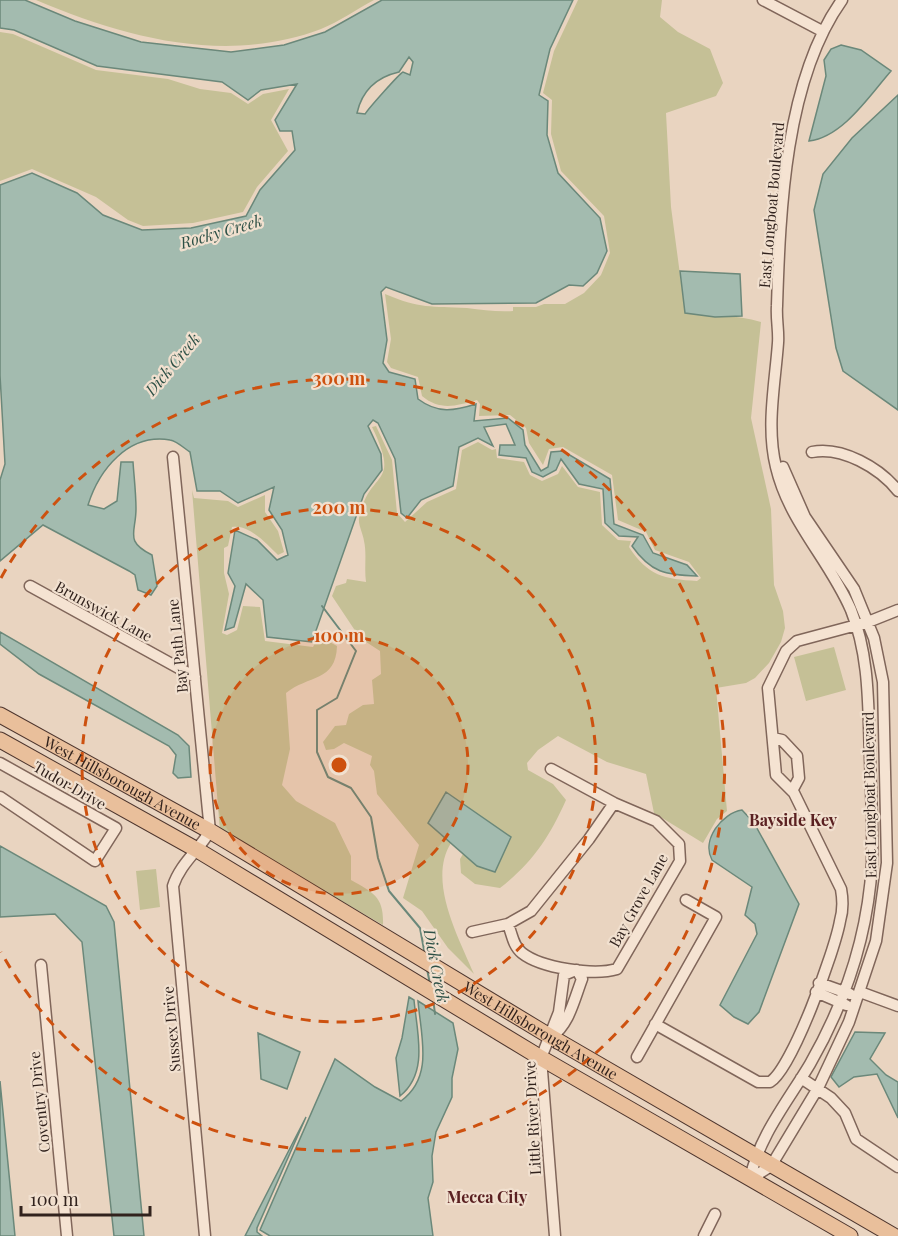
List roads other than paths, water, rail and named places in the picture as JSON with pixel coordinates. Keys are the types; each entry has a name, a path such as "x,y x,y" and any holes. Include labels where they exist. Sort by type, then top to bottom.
{"main road":[{"name":"West Hillsborough Avenue","path":"0,715 210,831 403,949 755,1157 894,1236"},
{"name":"West Hillsborough Avenue","path":"0,740 199,851 541,1058 850,1236"}],"street":[{"path":"764,0 822,31"},
{"name":"East Longboat Boulevard","path":"750,1179 755,1157 801,1078 842,998 862,930 872,852 867,679 856,625 843,594 788,504 773,453 772,424 778,340 780,244 792,127 803,80 822,31 842,0"},
{"name":"East Longboat Boulevard","path":"750,1179 771,1166 818,1088 854,1009 880,922 888,840 883,682 878,654 868,622 848,579 811,528 793,494 772,424"},
{"path":"812,452 825,449 838,451 888,478 898,490"},
{"name":"Bay Path Lane","path":"173,457 210,831"},
{"name":"Brunswick Lane","path":"30,586 195,677"},
{"path":"655,1024 758,1082 766,1083 780,1074 794,1049 840,925 842,893 792,791 776,776 769,683 786,651 797,641 868,622 898,610"},
{"path":"773,738 782,740 797,756 799,778 792,791"},
{"name":"Tudor Drive","path":"0,763 116,828 95,861 0,797"},
{"name":"Bay Grove Lane","path":"550,769 614,803 656,821 679,844 680,861 616,969 605,973 576,970"},
{"path":"472,932 508,924 531,911 589,839 614,803"},
{"name":"Sussex Drive","path":"205,1236 173,886 185,864 199,851 210,831"},
{"path":"637,1057 716,917 686,900"},
{"path":"508,924 516,946 522,953 539,962 576,970 582,979 562,1029 551,1036"},
{"name":"Coventry Drive","path":"41,965 67,1236"},
{"path":"551,1036 552,1025 559,1012 564,975 576,970"},
{"path":"562,987 577,992"},
{"path":"818,987 842,998 854,1009"},
{"path":"842,998 859,995 898,1006"},
{"name":"Little River Drive","path":"551,1036 541,1058 555,1236"},
{"path":"801,1078 818,1088 845,1113 856,1139 898,1167"},
{"path":"704,1236 715,1214"}],"water":[{"name":"Rocky Creek","path":"0,0 25,0 75,21 141,42 231,52 284,45 325,32 382,0 573,0 550,49 539,95 548,101 547,135 558,173 600,218 607,251 597,273 583,286 569,285 536,303 432,304 386,287 381,292 387,340 383,363 389,372 415,379 418,399 425,404 446,410 476,404 474,421 508,418 523,430 525,445 541,471 548,467 551,452 563,451 610,479 614,524 643,535 653,553 687,565 697,576 676,575 660,571 646,562 632,546 638,537 619,536 605,523 603,489 579,484 561,459 556,470 543,477 532,472 526,458 499,455 500,445 515,445 506,424 484,427 493,446 478,438 459,447 453,486 421,500 407,518 401,513 395,459 378,423 373,420 368,426 381,454 382,470 364,494 312,642 267,637 263,600 246,584 234,627 225,630 235,586 228,573 235,530 257,540 277,560 288,555 282,530 269,510 274,487 238,503 220,491 197,491 190,452 170,440 155,439 128,448 108,467 88,505 104,509 117,501 121,462 133,462 136,509 134,536 138,545 152,555 157,586 151,595 138,590 135,575 129,571 43,525 0,561 0,480 5,464 0,375 0,185 32,173 77,193 103,215 142,230 191,228 246,216 260,190 295,150 292,131 280,131 275,120 297,84 261,90 248,100 222,82 97,66 14,30 0,28","holes":["409,57 413,62 410,75 403,72 365,114 357,113 363,98 377,81 399,72"]},
{"path":"841,45 861,50 891,71 855,114 833,132 809,141 826,76 824,60 831,49"},
{"path":"898,95 898,410 843,371 836,348 814,210 823,174 852,138"},
{"path":"680,271 740,274 742,316 715,317 685,313"},
{"path":"0,632 178,735 189,746 191,777 178,778 173,773 176,755 169,746 39,674 0,644"},
{"path":"446,792 511,837 495,872 477,866 428,823"},
{"path":"742,810 754,823 799,904 759,1012 748,1024 734,1017 720,1005 757,934 755,924 745,915 752,887 712,860 709,852 711,836 715,829 727,816"},
{"path":"0,846 106,906 114,922 144,1236 114,1236 82,942 55,914 0,917"},
{"path":"409,997 414,1000 419,1039 418,1064 409,1087 400,1096 396,1058"},
{"path":"418,1001 453,1023 458,1049 452,1078 452,1097 436,1132 432,1156 433,1182 428,1198 433,1236 270,1236 260,1230 335,1059 375,1087 401,1101 411,1091 418,1080 423,1056"},
{"path":"855,1032 885,1033 870,1059 886,1075 898,1082 898,1118 877,1074 854,1077 839,1087 831,1077"},
{"path":"258,1033 300,1052 287,1089 261,1079"},
{"path":"0,1081 15,1236 0,1236"},
{"path":"306,1117 257,1228 257,1232 262,1236 245,1236"}],"waterway":[{"name":"Dick Creek","path":"322,606 356,651 337,698 317,710 317,752 328,777 351,788 371,817 378,858 389,891 420,928 425,955"},
{"name":"Dick Creek","path":"427,969 430,984"},
{"name":"Dick Creek","path":"433,998 435,1014"}],"district":[{"name":"Bayside Key","path":"793,819"},
{"name":"Mecca City","path":"487,1196"}]}
